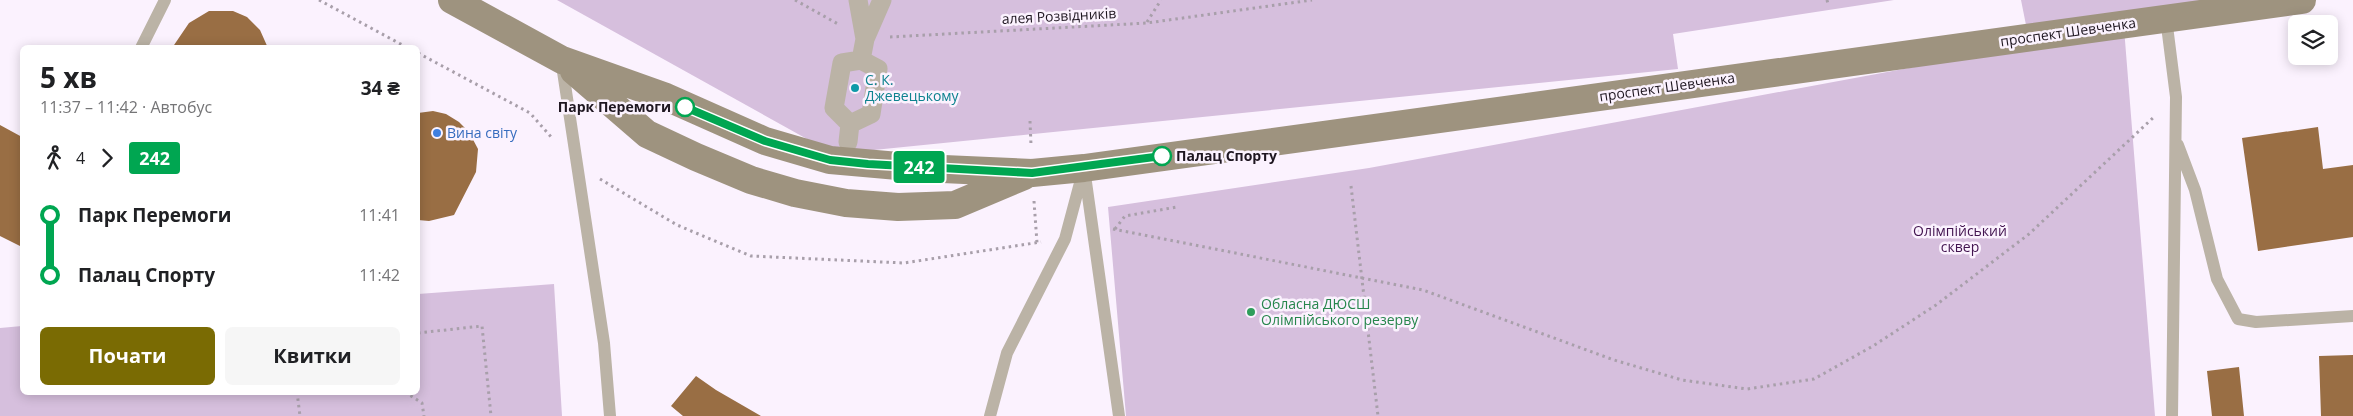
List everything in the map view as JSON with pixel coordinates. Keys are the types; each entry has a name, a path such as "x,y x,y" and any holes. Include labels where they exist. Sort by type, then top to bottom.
{"main road":[{"name":"проспект Шевченка","path":"452,0 562,60 666,97 710,119 765,141 830,160 1032,173 1084,168 2302,0"},
{"name":"проспект Шевченка","path":"562,60 647,134 751,180 795,193 846,204 898,208 955,205 1032,173"}],"street":[{"path":"858,0 865,39"},
{"path":"861,60 865,39 882,0"},
{"path":"861,60 878,69 872,114 849,133 834,108 842,63 861,60"}],"lane":[{"path":"142,45 165,0"},
{"path":"2166,18 2176,97 2172,416"},
{"path":"562,60 604,343 610,416"},
{"path":"2176,139 2196,190 2217,279 2238,319 2256,322 2353,316"},
{"path":"1084,168 1119,416"},
{"path":"990,416 1008,353 1066,239 1084,168"}],"path":[{"path":"319,0 402,45"},
{"path":"795,0 865,39"},
{"path":"1147,22 1161,0"},
{"name":"алея Розвідників","path":"865,39 1147,22 1312,0"},
{"path":"1093,234 1115,229 1423,290 1614,360 1682,380 1746,390 1814,379 1873,346 1936,305 2029,234 2176,97"},
{"path":"1350,186 1378,416"},
{"path":"1115,229 1125,216 1176,207"},
{"path":"420,333 482,326 491,416"},
{"path":"297,395 300,416"},
{"path":"410,395 422,403 424,416"}],"green space":[{"path":"557,0 1894,0 1673,34 1678,69 834,154"},
{"path":"2021,0 2257,0 2027,30"},
{"name":"Олімпійський сквер","path":"2124,28 2155,416 1126,416 1108,207 1369,168"},
{"path":"554,284 562,416 0,416 0,328 20,326 20,395 420,395 420,294"}],"building":[{"path":"209,11 233,11 247,17 260,30 267,45 174,45 189,23"},
{"path":"433,111 446,114 459,122 469,132 478,149 476,172 454,215 429,221 420,220 420,113"},
{"path":"0,125 20,136 20,246 0,236"},
{"path":"2318,127 2323,169 2353,165 2353,237 2258,251 2242,138"},
{"path":"2353,355 2353,416 2321,416 2319,356"},
{"path":"2239,367 2244,416 2212,416 2207,371"},
{"path":"696,376 761,416 683,416 671,406"}],"bus line":[{"name":"242","path":"685,107 765,141 830,160 868,164 1032,173 1084,168 1162,156"}],"place":[{"name":"С. К. Джевецькому","path":"855,88"},
{"name":"Парк Перемоги","path":"685,107"},
{"name":"Вина світу","path":"437,133"},
{"name":"Палац Спорту","path":"1162,156"},
{"name":"Обласна ДЮСШ Олімпійського резерву","path":"1251,312"}]}
